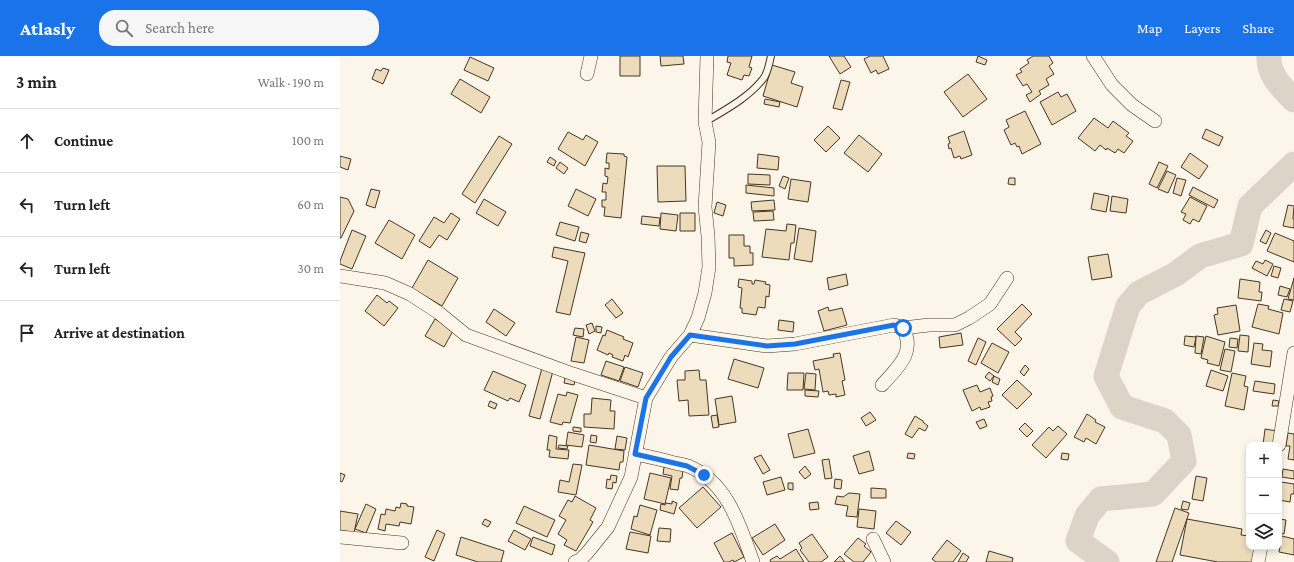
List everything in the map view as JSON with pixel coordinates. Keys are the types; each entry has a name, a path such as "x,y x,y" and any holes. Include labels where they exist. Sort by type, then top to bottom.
{"street":[{"path":"587,74 591,56"},
{"path":"575,562 587,553 608,527 631,477 646,398 671,357 690,335 698,318 705,293 709,267 708,236 704,207 709,142 705,122 707,56"},
{"path":"1093,56 1112,85 1132,105 1154,121"},
{"path":"340,276 385,283 410,294 439,313 466,335 573,374 646,398"},
{"path":"690,335 767,346 795,344 894,325 903,328 928,325 955,325 970,318 990,304 1007,278"},
{"path":"882,385 900,365 907,351 908,337 903,328"},
{"path":"1281,442 1288,430 1294,353"},
{"path":"635,454 687,466 704,475 717,487 730,503 740,524 753,562"},
{"path":"340,537 402,543"},
{"path":"873,539 884,562"},
{"path":"1259,562 1261,550"}],"lane":[{"path":"705,122 744,98 764,79 771,56"}],"building":[{"path":"620,56 640,56 640,76 620,76"},
{"path":"660,56 683,56 684,64 661,66"},
{"path":"728,56 752,56 749,67 752,68 749,76 744,75 742,80 727,75 731,63 727,62"},
{"path":"829,56 844,56 851,67 840,74"},
{"path":"870,56 883,56 889,69 878,74 876,70 871,73 864,59"},
{"path":"978,56 987,60 985,65 976,62"},
{"path":"1033,56 1049,56 1053,63 1049,66 1054,74 1046,79 1049,85 1039,91 1041,94 1030,102 1026,95 1032,92 1027,84 1023,86 1016,75 1022,72 1020,69 1029,63 1027,60"},
{"path":"470,57 494,68 488,81 464,70"},
{"path":"772,65 795,72 791,83 803,87 797,107 763,96"},
{"path":"383,68 389,70 383,84 372,79 376,69 381,71"},
{"path":"968,74 987,99 963,117 944,92"},
{"path":"460,79 490,97 481,113 451,94"},
{"path":"841,80 850,82 842,110 833,108"},
{"path":"1058,92 1061,97 1067,94 1076,111 1052,125 1040,102"},
{"path":"765,99 780,102 779,107 764,104"},
{"path":"1025,111 1041,144 1022,154 1019,146 1017,147 1015,143 1011,145 1004,130 1009,127 1006,120"},
{"path":"1094,118 1108,128 1113,121 1129,133 1126,136 1133,141 1124,153 1118,149 1115,153 1107,148 1106,150 1100,145 1095,151 1078,138"},
{"path":"828,126 840,138 826,152 814,140"},
{"path":"1206,129 1223,137 1219,146 1202,138"},
{"path":"964,131 972,155 961,159 960,156 954,158 951,148 949,149 948,144 950,143 948,137"},
{"path":"568,132 583,140 586,135 598,142 585,166 558,149"},
{"path":"859,135 882,154 868,172 844,153"},
{"path":"499,136 512,144 475,203 462,194"},
{"path":"607,153 624,154 624,156 627,157 621,218 604,216 605,207 602,207 602,200 606,200 606,192 602,192 603,183 607,184 608,177 605,176 605,168 609,169 609,163 606,163"},
{"path":"1190,153 1208,166 1199,179 1181,167"},
{"path":"758,154 779,157 778,170 757,168"},
{"path":"340,156 351,159 348,170 340,167"},
{"path":"550,157 556,161 554,166 547,162"},
{"path":"560,162 568,168 564,174 556,168"},
{"path":"1159,162 1168,166 1157,188 1149,184"},
{"path":"657,166 685,166 686,201 658,202"},
{"path":"1167,171 1176,175 1168,193 1158,189"},
{"path":"748,174 770,175 770,185 748,184"},
{"path":"783,176 789,178 785,189 779,186"},
{"path":"1009,178 1015,178 1015,185 1008,184"},
{"path":"1177,178 1186,180 1181,196 1173,193"},
{"path":"791,179 811,182 808,202 788,199"},
{"path":"746,185 774,188 774,196 746,193"},
{"path":"1193,187 1218,200 1214,208 1189,195"},
{"path":"371,189 380,191 375,208 366,205"},
{"path":"576,189 596,199 588,216 568,206"},
{"path":"1094,193 1109,196 1106,212 1091,209"},
{"path":"1112,196 1128,199 1126,213 1110,211"},
{"path":"340,197 348,199 354,211 341,238 340,238"},
{"path":"1190,197 1207,206 1199,222 1193,219 1190,224 1183,220 1186,214 1181,212"},
{"path":"484,199 506,212 498,226 476,213"},
{"path":"774,200 775,210 752,211 751,202"},
{"path":"717,202 726,205 723,216 714,213"},
{"path":"1288,205 1294,206 1294,228 1283,226"},
{"path":"773,211 774,220 754,221 753,212"},
{"path":"451,213 460,219 447,240 439,235 430,248 419,241 434,217 444,223"},
{"path":"661,213 678,215 676,231 660,229"},
{"path":"680,213 695,213 695,231 680,231"},
{"path":"642,216 660,218 659,226 641,224"},
{"path":"389,220 415,235 402,259 375,243"},
{"path":"560,222 579,227 575,241 556,235"},
{"path":"787,224 796,225 794,243 791,243 789,260 762,257 766,229 786,231"},
{"path":"799,228 816,231 812,262 794,259"},
{"path":"352,230 366,236 352,269 340,264 340,261"},
{"path":"1266,230 1271,233 1266,244 1260,241"},
{"path":"581,232 589,234 586,243 579,241"},
{"path":"1275,233 1294,241 1294,262 1267,251"},
{"path":"729,235 744,235 744,246 750,246 750,253 753,253 753,265 734,266 734,258 729,258"},
{"path":"554,247 585,253 570,315 556,312 568,261 552,257"},
{"path":"1108,254 1112,277 1092,280 1088,257"},
{"path":"428,260 458,278 442,306 412,288"},
{"path":"1265,260 1273,264 1267,276 1252,268 1256,261 1263,264"},
{"path":"1274,266 1281,268 1278,278 1271,276"},
{"path":"846,274 848,285 829,290 827,278"},
{"path":"1294,278 1294,300 1288,299"},
{"path":"739,279 752,281 752,284 754,284 755,280 766,282 765,284 770,285 769,297 766,296 765,308 758,307 756,315 742,313 742,308 740,308 742,288 738,287"},
{"path":"1240,279 1260,282 1259,292 1262,292 1261,301 1238,298"},
{"path":"1280,286 1290,289 1287,297 1278,295"},
{"path":"377,295 387,303 389,301 398,308 384,326 365,311"},
{"path":"612,299 623,313 616,318 605,305"},
{"path":"1284,299 1293,301 1290,312 1281,310"},
{"path":"1022,304 1032,314 1015,332 1022,339 1015,346 997,329"},
{"path":"1258,304 1269,306 1268,309 1283,313 1279,334 1252,327"},
{"path":"1236,305 1240,331 1218,335 1214,315 1218,314 1217,308"},
{"path":"828,307 829,311 842,308 847,325 824,331 818,311"},
{"path":"494,309 515,323 506,336 486,322"},
{"path":"435,319 454,329 444,347 425,336"},
{"path":"779,320 794,322 793,332 778,330"},
{"path":"592,323 595,331 589,334 586,325"},
{"path":"596,326 602,327 601,333 596,332"},
{"path":"575,328 584,329 583,337 573,335"},
{"path":"607,330 624,337 623,339 633,343 628,357 625,355 623,361 612,357 613,355 609,353 608,355 597,350 603,335 605,336"},
{"path":"961,333 963,345 940,348 939,337"},
{"path":"1240,335 1249,336 1248,352 1238,351"},
{"path":"1185,336 1196,337 1194,347 1184,345"},
{"path":"1196,336 1204,337 1201,354 1195,353"},
{"path":"1206,336 1225,342 1219,366 1207,363 1208,360 1201,358"},
{"path":"576,337 589,340 584,363 571,361"},
{"path":"978,338 986,342 976,365 968,361"},
{"path":"1230,338 1238,339 1237,348 1229,347"},
{"path":"992,343 1009,352 998,373 981,363"},
{"path":"1254,343 1263,344 1262,350 1272,351 1270,367 1251,364"},
{"path":"1225,349 1235,351 1231,372 1220,370"},
{"path":"840,353 845,380 842,381 845,395 836,397 836,394 829,395 828,391 823,392 819,369 815,370 813,361 834,357 833,354"},
{"path":"734,359 764,368 758,388 728,379"},
{"path":"606,361 624,367 619,381 601,375"},
{"path":"1025,365 1029,369 1024,376 1020,372"},
{"path":"625,367 643,373 638,387 620,381"},
{"path":"542,368 553,371 540,419 529,416"},
{"path":"699,370 700,380 706,380 709,415 689,416 688,400 679,401 677,380 685,380 685,371"},
{"path":"1211,370 1228,376 1223,391 1206,386"},
{"path":"493,371 526,385 519,402 510,398 508,401 484,390"},
{"path":"989,372 994,376 990,381 985,377"},
{"path":"788,373 804,373 803,390 787,390"},
{"path":"806,373 816,374 815,390 804,389"},
{"path":"1232,373 1246,376 1244,386 1248,387 1244,410 1225,406"},
{"path":"994,376 1000,379 998,385 992,382"},
{"path":"565,378 575,380 574,385 564,383"},
{"path":"1017,380 1032,394 1017,409 1002,395"},
{"path":"1255,381 1275,384 1274,394 1253,391"},
{"path":"977,385 980,392 990,388 993,396 991,397 992,401 988,402 990,407 981,410 980,407 972,411 963,390"},
{"path":"805,390 819,391 818,397 805,396"},
{"path":"567,392 578,395 570,423 563,422 562,425 550,422 558,394 566,396"},
{"path":"732,396 736,422 719,425 715,399"},
{"path":"592,398 611,400 610,411 615,411 614,429 584,427 584,414 591,414"},
{"path":"1273,400 1279,401 1278,406 1272,406"},
{"path":"490,401 497,404 495,409 488,406"},
{"path":"870,412 876,420 866,426 861,418"},
{"path":"1087,414 1096,420 1095,422 1105,427 1096,444 1086,438 1084,442 1074,437"},
{"path":"717,415 719,427 713,428 711,416"},
{"path":"915,416 928,426 925,431 919,428 912,438 905,434"},
{"path":"984,419 987,426 980,429 976,422"},
{"path":"1025,423 1033,431 1027,437 1019,429"},
{"path":"1058,426 1067,434 1046,458 1032,445 1049,427 1053,431"},
{"path":"573,427 581,428 581,432 573,431"},
{"path":"808,429 815,453 794,458 788,434"},
{"path":"1265,429 1277,431 1275,442 1263,442"},
{"path":"568,432 584,435 582,447 566,445"},
{"path":"1288,433 1294,434 1294,460 1288,459 1290,446 1286,446"},
{"path":"549,435 557,437 556,449 569,450 568,459 549,457 550,450 547,450"},
{"path":"591,435 597,436 596,443 590,442"},
{"path":"617,436 627,438 625,450 615,449"},
{"path":"559,445 568,446 567,449 558,448"},
{"path":"589,445 624,451 623,462 620,462 619,470 586,465"},
{"path":"869,451 874,470 859,474 853,456"},
{"path":"908,453 915,454 914,459 907,458"},
{"path":"1062,453 1069,454 1068,460 1061,459"},
{"path":"761,455 770,470 763,474 754,458"},
{"path":"829,459 832,478 825,479 822,460"},
{"path":"573,464 582,465 576,495 558,492 560,480 569,482"},
{"path":"805,466 811,474 805,479 799,472"},
{"path":"664,467 683,470 678,490 670,489 672,476 663,474"},
{"path":"1283,469 1294,471 1294,479 1282,477"},
{"path":"340,473 345,475 342,482 340,481"},
{"path":"650,473 671,478 665,504 644,499"},
{"path":"611,475 617,476 616,483 613,482 612,489 606,488 607,479 610,480"},
{"path":"1196,476 1207,478 1203,501 1192,499"},
{"path":"781,477 785,490 767,495 763,482"},
{"path":"835,479 842,480 841,489 834,488"},
{"path":"1282,482 1294,484 1294,494 1291,494 1290,502 1282,501"},
{"path":"788,483 793,483 793,490 788,489"},
{"path":"703,487 721,507 697,528 679,508"},
{"path":"871,488 886,489 886,498 871,498"},
{"path":"849,493 860,494 857,517 846,516 848,506 835,504 837,496 843,497"},
{"path":"575,496 596,508 590,520 593,522 576,551 564,545 567,540 558,534 566,520 559,516 568,500 572,502"},
{"path":"672,501 677,503 674,514 660,510 661,504 672,504"},
{"path":"1183,501 1190,503 1188,510 1181,509"},
{"path":"818,502 819,509 810,510 809,503"},
{"path":"401,503 414,507 411,524 400,522 399,526 386,524 385,531 378,529 381,514 385,515 386,509 395,511 396,507 400,508"},
{"path":"366,504 376,509 366,533 355,529"},
{"path":"640,505 657,510 650,535 631,529 634,516 637,517"},
{"path":"524,506 555,520 547,537 516,523"},
{"path":"1175,508 1189,513 1172,562 1156,562"},
{"path":"859,509 876,511 874,529 857,527"},
{"path":"340,511 358,514 354,533 340,530"},
{"path":"485,519 491,522 488,527 482,524"},
{"path":"1187,519 1242,529 1241,535 1246,536 1246,550 1254,550 1252,562 1218,562 1180,555"},
{"path":"1282,519 1286,520 1284,534 1282,534"},
{"path":"896,521 911,532 901,545 886,533"},
{"path":"775,524 785,540 763,555 752,538"},
{"path":"659,528 671,529 670,542 657,541"},
{"path":"437,530 445,534 434,561 425,557"},
{"path":"514,530 531,539 525,550 508,541"},
{"path":"630,532 651,536 648,553 626,549"},
{"path":"732,533 744,557 734,562 733,560 724,562 714,543"},
{"path":"812,534 828,557 821,562 809,562 800,550 802,548 799,543"},
{"path":"1282,536 1294,539 1294,555 1279,552 1279,550 1282,550"},
{"path":"461,537 504,551 501,562 478,562 456,555"},
{"path":"533,537 555,545 552,555 530,546"},
{"path":"858,538 866,544 864,546 871,552 863,562 854,562 844,554"},
{"path":"947,540 961,551 953,562 936,562 932,559"},
{"path":"796,549 804,562 771,562 770,560 777,556 780,559"},
{"path":"989,551 1013,558 1012,562 986,562"},
{"path":"963,553 969,557 966,562 958,562"},
{"path":"840,556 845,562 834,562"}],"waterway":[{"path":"1269,56 1269,63 1273,75 1294,100"},
{"path":"1107,562 1078,541 1087,516 1101,499 1153,494 1184,461 1179,435 1165,421 1122,407 1106,376 1128,306 1139,293 1176,274 1200,256 1241,244 1250,206 1294,164"}],"route":[{"path":"704,475 687,466 650,456 635,454 646,398 671,357 690,335 767,346 795,344 894,325 903,328"}]}
